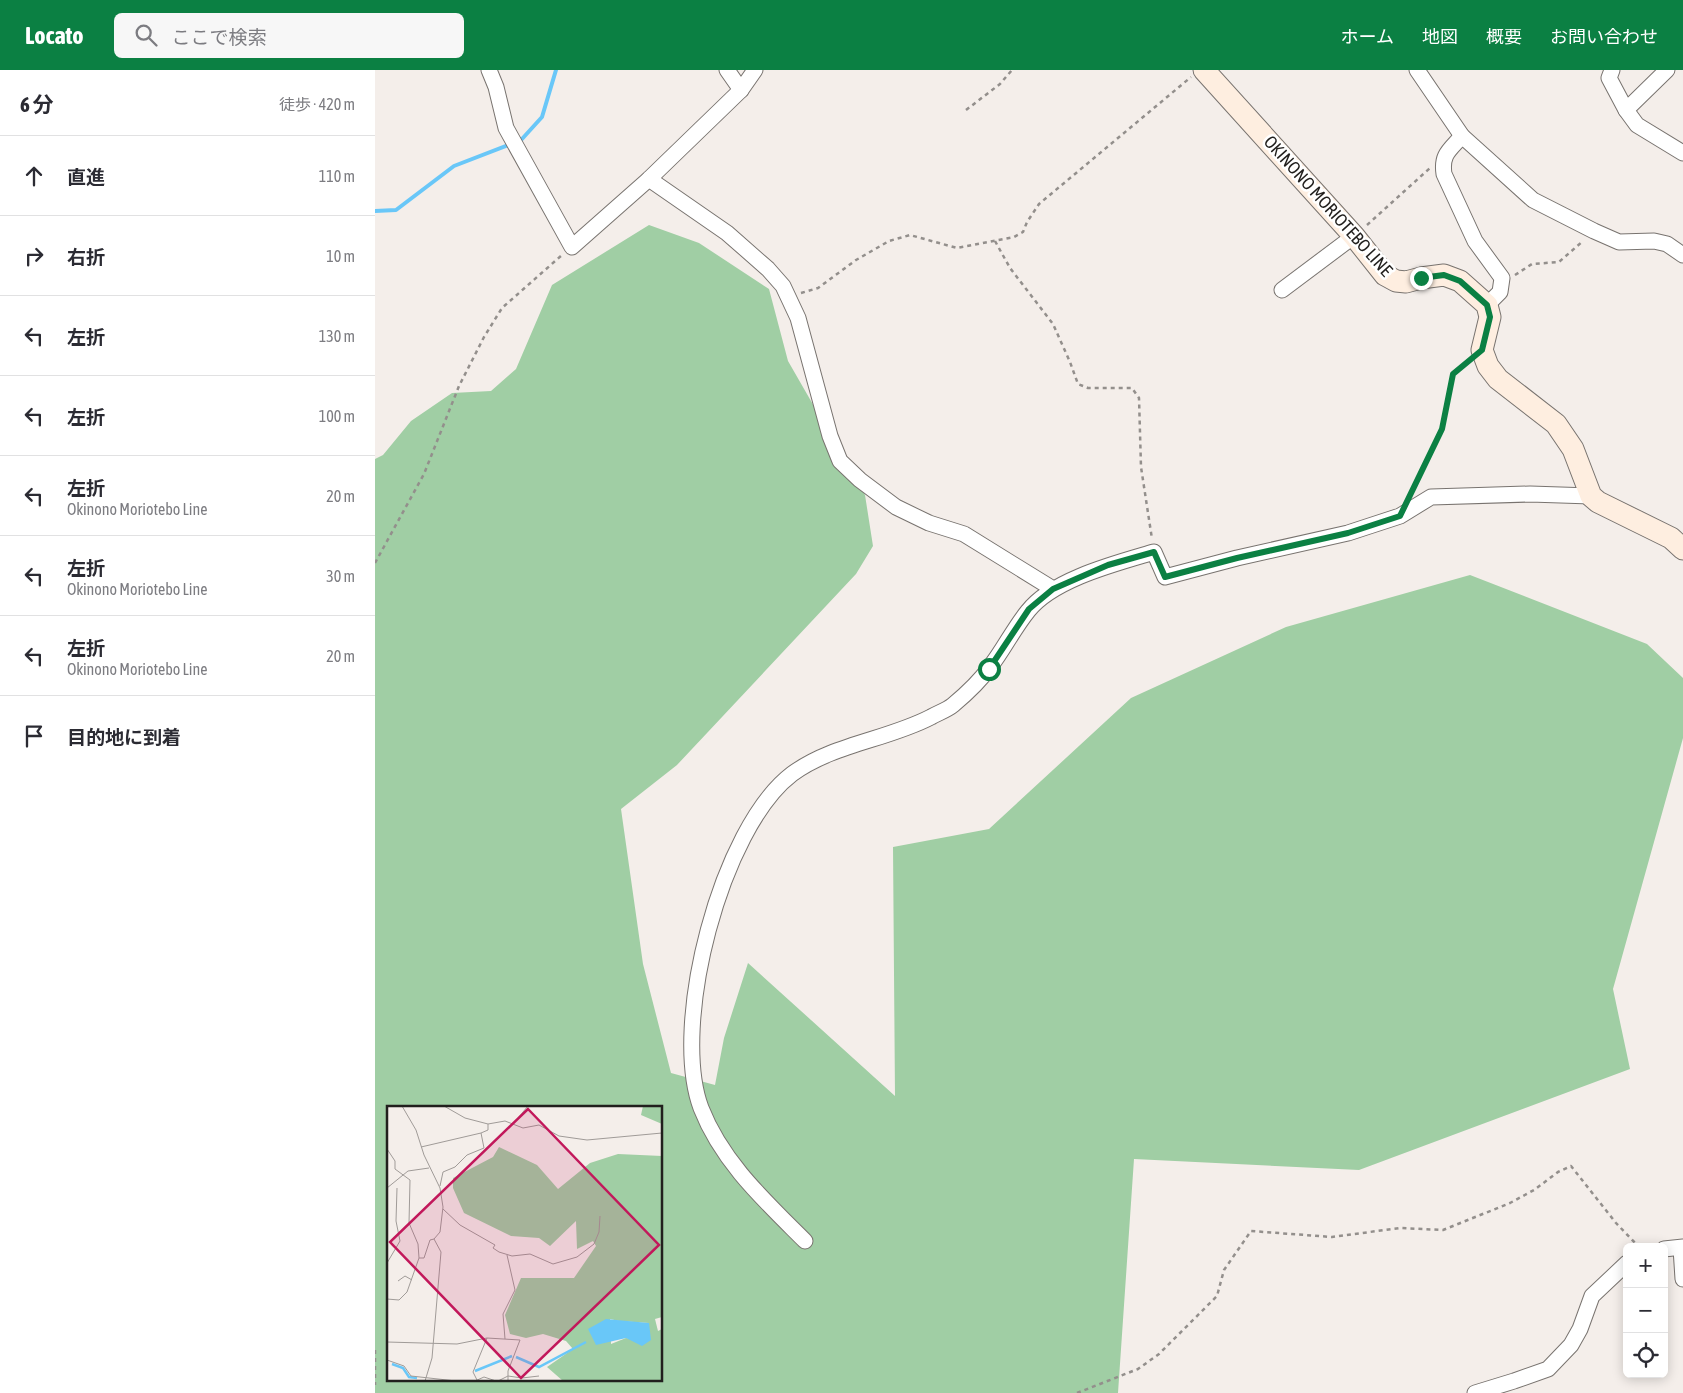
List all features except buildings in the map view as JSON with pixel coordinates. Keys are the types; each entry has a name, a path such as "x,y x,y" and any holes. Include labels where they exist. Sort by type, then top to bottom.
{"main road":[{"name":"OKINONO MORIOTEBO LINE","path":"1199,73 1354,236 1385,274 1396,281 1406,282 1444,275 1460,281 1487,305"},
{"path":"1487,305 1490,317 1482,350 1488,366 1498,379 1556,424 1567,437 1591,496 1598,502 1671,538 1683,549"}],"street":[{"path":"489,70 496,87 506,128 571,247 649,179 741,90 755,70"},
{"path":"727,70 741,90"},
{"path":"1417,70 1462,136 1533,200 1619,242 1654,241 1667,244 1683,255"},
{"path":"1612,70 1609,78 1626,110 1637,124 1683,153"},
{"path":"1626,110 1667,70"},
{"path":"1462,136 1444,156 1442,164 1444,174 1475,241 1502,278 1500,292 1487,305"},
{"path":"649,179 727,233 768,269 783,286 798,318 830,436 840,461 860,480 896,507 929,523 964,534 1053,589"},
{"path":"1282,290 1354,236"},
{"path":"805,1241 757,1193 729,1159 712,1132 700,1105 692,1072 691,1029 695,989 710,924 730,868 751,823 763,804 790,776 805,766 835,752 912,727 951,707 989,669 1029,609 1053,589 1108,565 1154,552 1165,577 1237,558 1348,533 1400,516 1431,497 1530,494 1591,496"},
{"path":"1668,1249 1682,1248 1683,1279"},
{"path":"1475,1393 1548,1369 1571,1345 1580,1329 1592,1296 1623,1266"}],"path":[{"path":"966,110 1000,84 1012,70"},
{"path":"789,297 817,288 856,260 889,241 911,235 957,248 1014,237 1023,232 1039,204 1199,73"},
{"path":"1354,236 1444,156"},
{"path":"1502,284 1532,264 1559,262 1594,231"},
{"path":"995,240 1010,268 1053,324 1078,384 1088,388 1132,388 1139,398 1141,467 1154,552"},
{"path":"375,563 424,474 459,386 484,336 502,308 571,247"},
{"path":"1400,516 1442,429 1453,374 1482,350"},
{"path":"1077,1393 1138,1370 1159,1354 1217,1296 1224,1270 1251,1231 1332,1237 1400,1228 1443,1230 1510,1203 1534,1190 1558,1172 1571,1166 1616,1223 1635,1243"},
{"path":"375,1350 375,1385"}],"green space":[{"path":"649,225 699,243 769,289 788,361 865,495 873,546 856,574 677,765 621,809 643,964 671,1073 715,1085 724,1038 748,963 895,1096 893,847 989,829 1131,698 1286,627 1470,575 1647,644 1683,678 1683,738 1613,989 1630,1069 1359,1170 1134,1159 1118,1393 375,1393 375,459 383,455 411,421 452,393 491,391 516,369 552,285"}],"waterway":[{"path":"518,141 542,117 556,70"},
{"path":"375,211 396,210 454,166 511,144"}],"route":[{"path":"989,669 1029,609 1053,589 1108,565 1154,552 1165,577 1237,558 1348,533 1400,516 1442,429 1453,374 1482,350 1490,317 1487,305 1460,281 1444,275 1421,278"}]}
